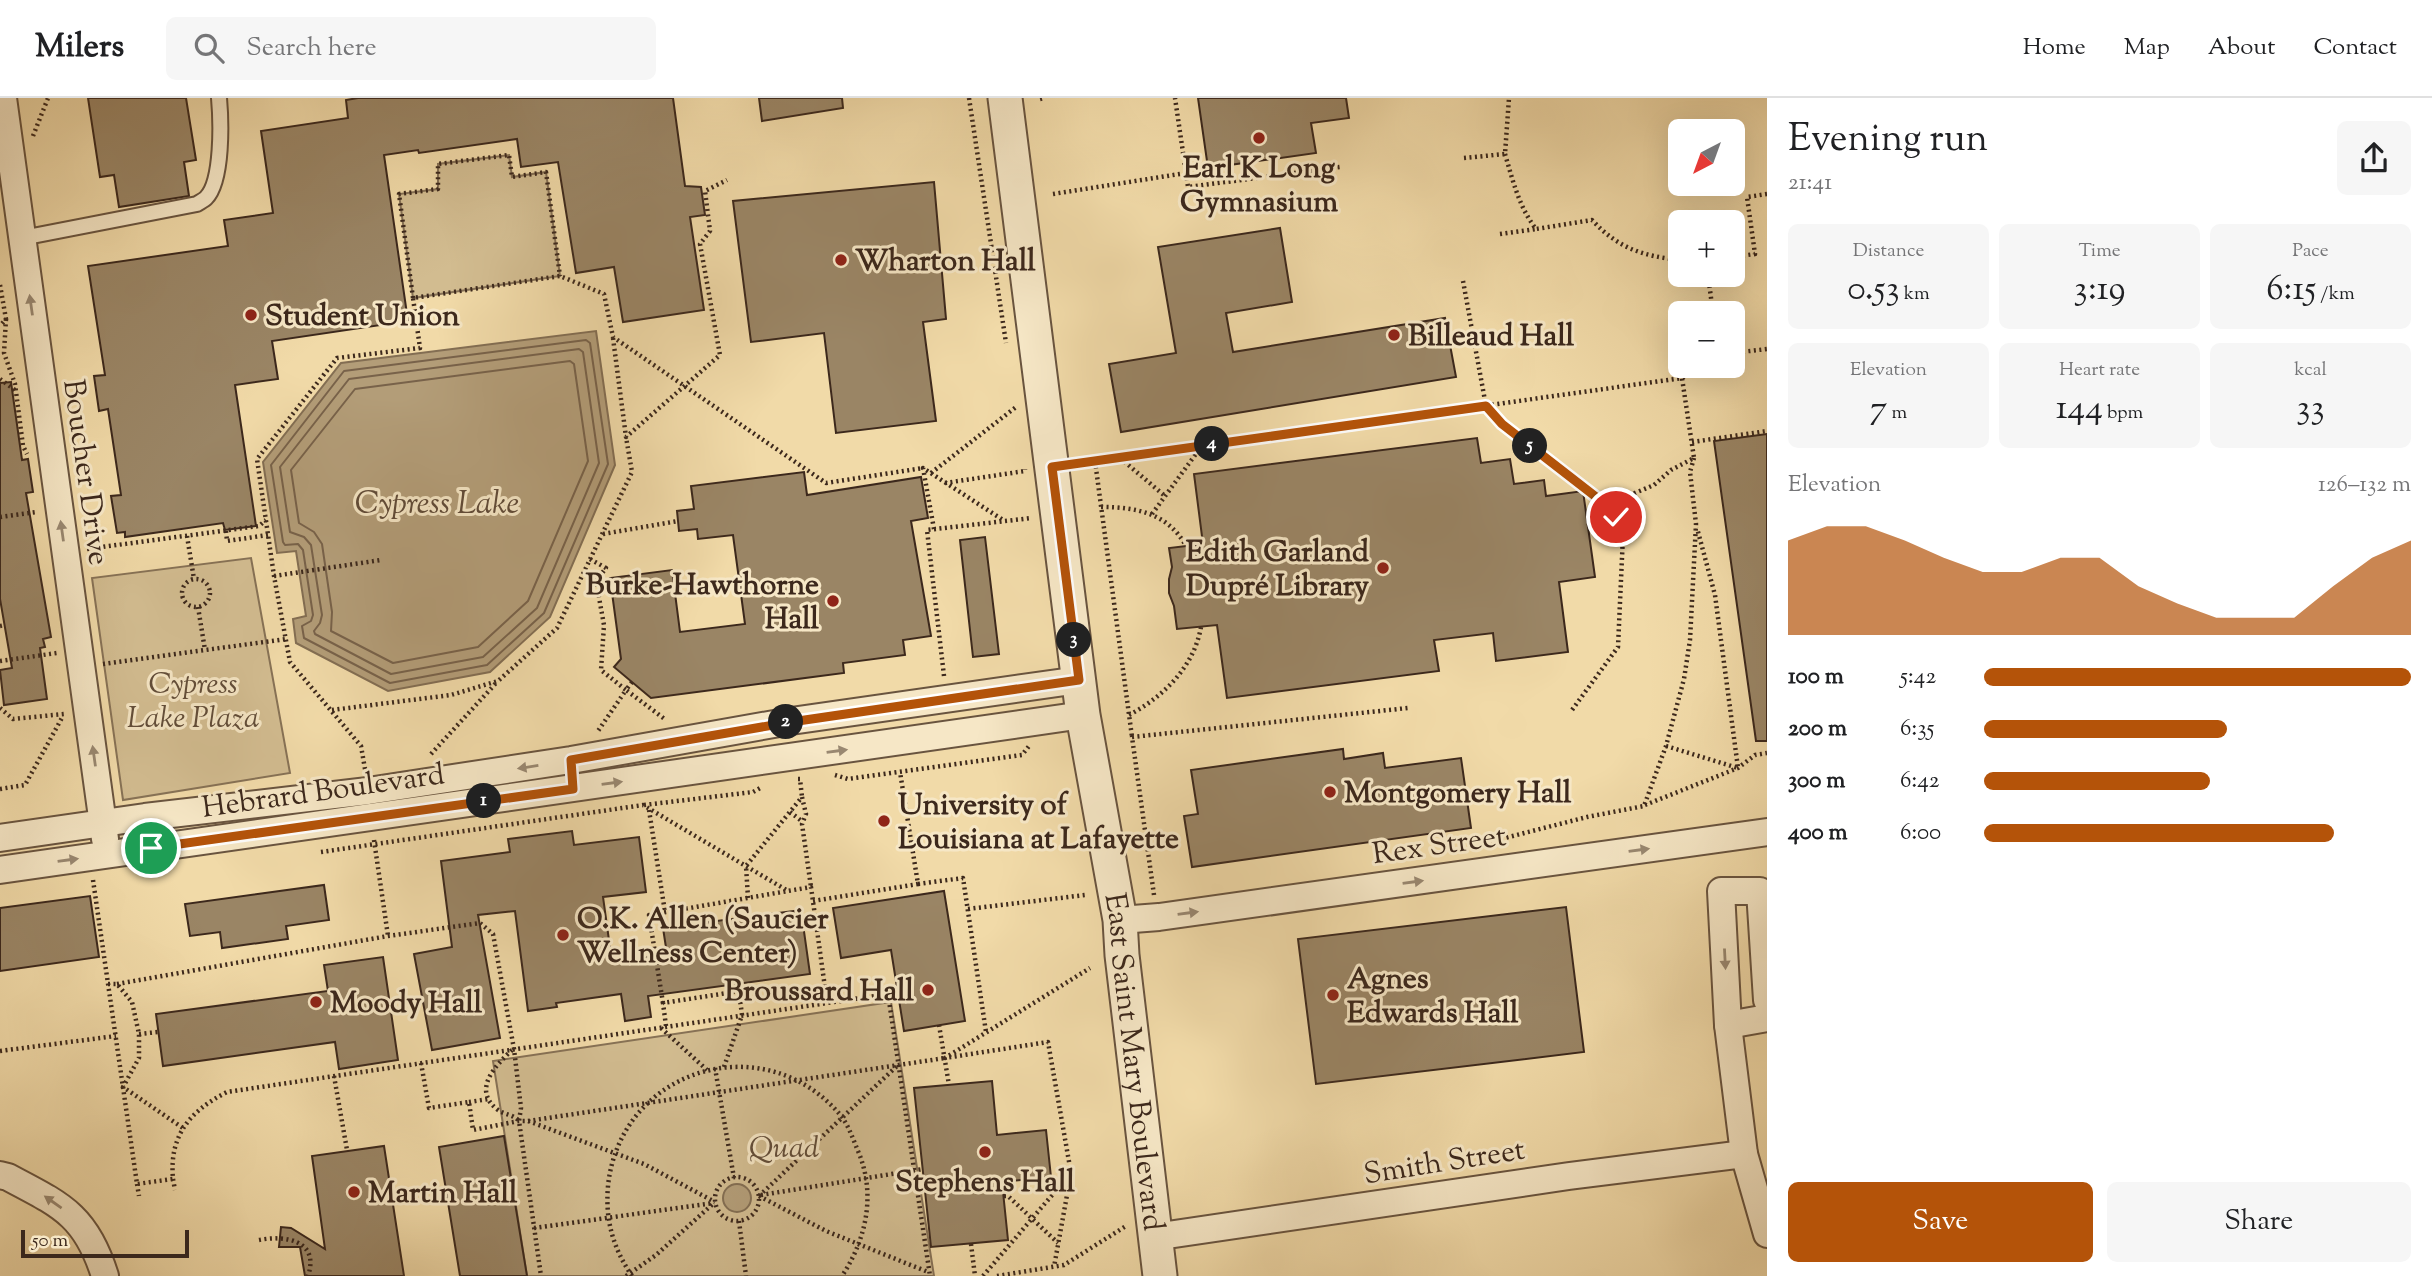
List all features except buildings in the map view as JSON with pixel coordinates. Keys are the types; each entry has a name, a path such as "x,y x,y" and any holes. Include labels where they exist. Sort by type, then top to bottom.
{"street":[{"name":"Boucher Drive","path":"3,98 22,238 45,515 63,652 103,824 99,856"},
{"name":"East Saint Mary Boulevard","path":"1005,98 1038,463 1120,920 1140,1231 1160,1276"},
{"name":"Hebrard Boulevard","path":"0,838 368,791 791,722 1079,680"},
{"path":"915,704 919,739"},
{"name":"Hebrard Boulevard","path":"0,870 1083,715"},
{"path":"571,760 573,789"},
{"name":"Rex Street","path":"1120,920 1159,917 1767,832"},
{"path":"1767,1000 1760,891 1721,891 1728,1025 1744,1154 1767,1234"},
{"path":"1728,1025 1767,1018"},
{"name":"Smith Street","path":"1140,1231 1744,1154"},
{"path":"0,1175 55,1201 85,1229 105,1276"}],"lane":[{"path":"22,238 197,204 206,198 219,160 222,122 219,98"}],"path":[{"path":"29,132 30,143 48,98"},
{"path":"969,98 1007,352"},
{"path":"1175,98 1188,187 1340,167"},
{"path":"1509,98 1505,154 1516,192 1527,217 1536,229"},
{"path":"1464,158 1505,154"},
{"path":"498,681 451,695 331,710 290,662 257,460 337,358 420,348 399,194 438,189 438,164 509,155 512,177 547,172 560,275"},
{"path":"1053,194 1186,173"},
{"path":"626,437 720,355 700,244 710,231 705,191 727,180"},
{"path":"1745,255 1755,254 1747,197 1767,194"},
{"path":"1500,234 1592,220 1609,238 1633,250 1668,259"},
{"path":"413,298 560,275 604,294 613,337 632,472 557,628 498,681 431,754"},
{"path":"1463,281 1486,406 1502,424 1612,510 1623,535 1618,647 1572,710"},
{"path":"0,285 6,319 4,353 16,390 23,446 29,457"},
{"path":"0,326 6,319"},
{"path":"613,337 826,483 923,468 1004,520"},
{"path":"1745,352 1767,349"},
{"path":"945,483 1025,471 1038,463 1120,458 1682,378 1694,458 1690,472 1696,524 1715,595 1738,768"},
{"path":"0,379 16,390"},
{"path":"1013,393 1017,420"},
{"path":"931,473 1016,407"},
{"path":"1692,442 1767,431"},
{"path":"1152,514 1202,446"},
{"path":"1120,458 1166,496"},
{"path":"1612,510 1654,485 1671,470 1694,458"},
{"path":"1095,461 1154,896"},
{"path":"923,468 934,529"},
{"path":"1101,507 1126,507 1152,514 1171,525 1186,546"},
{"path":"0,517 45,515"},
{"path":"945,683 927,530 1032,517 1034,531"},
{"path":"86,549 259,526 266,520"},
{"path":"602,534 678,522"},
{"path":"1644,806 1666,746 1684,679 1690,640 1696,524"},
{"path":"226,531 227,541 268,535"},
{"path":"187,536 194,579"},
{"path":"590,559 606,568 596,581 604,625 601,670 670,723"},
{"path":"275,576 381,560"},
{"path":"194,579 206,583 210,591 209,600 198,607"},
{"path":"194,579 186,584 183,597 189,604 198,607"},
{"path":"198,607 205,650"},
{"path":"1129,715 1148,705 1171,684 1190,658 1201,627"},
{"path":"102,664 286,639"},
{"path":"0,662 63,652"},
{"path":"597,733 632,682"},
{"path":"0,789 25,785 64,714 63,702"},
{"path":"0,708 13,719 64,714"},
{"path":"1132,737 1408,708"},
{"path":"832,774 848,779 1022,755 1029,746 1039,745"},
{"path":"1666,746 1738,768"},
{"path":"1482,852 1501,839 1644,806 1738,768 1755,755 1767,753"},
{"path":"900,772 918,884"},
{"path":"789,780 811,777"},
{"path":"800,779 806,814 803,822 827,1002"},
{"path":"321,852 643,805 753,792 768,783"},
{"path":"748,898 746,866 802,797"},
{"path":"643,805 788,891"},
{"path":"649,809 665,912"},
{"path":"790,812 803,822"},
{"path":"99,856 108,984 139,1196"},
{"path":"813,901 963,878 986,1032"},
{"path":"706,1070 663,1027 663,1003 649,915 811,887"},
{"path":"968,909 1084,895"},
{"path":"108,984 480,923 493,934 513,1049 521,1108 519,1121 541,1276"},
{"path":"945,1058 1090,968"},
{"path":"117,984 132,1002 139,1034 139,1058 123,1087"},
{"path":"724,1067 742,1015 738,984"},
{"path":"663,1003 740,991"},
{"path":"175,1191 172,1163 177,1137 190,1118 209,1101 227,1091 888,993 930,1274"},
{"path":"939,1025 949,1085"},
{"path":"139,1034 158,1032"},
{"path":"0,1052 116,1036"},
{"path":"469,1102 473,1130 1048,1042 1071,1173 1054,1267"},
{"path":"513,1049 486,1081 489,1099 498,1110 512,1114 519,1121"},
{"path":"421,1063 429,1108 489,1099"},
{"path":"528,1121 644,1164 715,1202 724,1217 739,1221 755,1212 759,1196 899,1065"},
{"path":"842,1276 860,1244 868,1202 867,1178 865,1167 842,1118 819,1097 795,1081 762,1069 742,1066 715,1068 676,1081 649,1103 628,1127 614,1153 609,1179 608,1216 617,1249 630,1275 715,1202 719,1186 734,1178 750,1182 759,1196 826,1231 860,1244 930,1274"},
{"path":"715,1068 734,1178"},
{"path":"334,1076 347,1150"},
{"path":"123,1087 183,1128"},
{"path":"759,1196 923,1170"},
{"path":"983,1276 1071,1173"},
{"path":"137,1184 173,1179"},
{"path":"1004,1196 1008,1196 1058,1244"},
{"path":"534,1227 715,1202"},
{"path":"739,1221 746,1276"},
{"path":"997,1276 1064,1265 1140,1231"},
{"path":"259,1240 277,1237 296,1240 307,1251 310,1270 308,1276"},
{"path":"971,1244 975,1276"}],"green space":[{"path":"509,155 512,177 546,172 560,276 413,298 399,194 438,189 438,164"},
{"name":"Cypress Lake Plaza","path":"251,558 290,773 123,800 92,578"},
{"name":"Quad","path":"891,1002 934,1276 527,1276 493,1061"}],"water":[{"name":"Cypress Lake","path":"596,331 615,465 550,617 490,672 388,691 296,643 293,619 306,616 296,551 277,553 263,462 341,363"},
{"path":"737,1184 747,1188 751,1198 747,1208 737,1212 727,1208 723,1198 727,1188"}],"place":[{"name":"Earl K Long Gymnasium","path":"1259,138"},
{"name":"Wharton Hall","path":"841,260"},
{"name":"Student Union","path":"251,315"},
{"name":"Billeaud Hall","path":"1394,335"},
{"name":"Edith Garland Dupré Library","path":"1383,568"},
{"name":"Burke-Hawthorne Hall","path":"833,601"},
{"name":"Montgomery Hall","path":"1330,792"},
{"name":"University of Louisiana at Lafayette","path":"884,821"},
{"name":"O.K. Allen (Saucier Wellness Center)","path":"563,935"},
{"name":"Broussard Hall","path":"928,990"},
{"name":"Agnes Edwards Hall","path":"1333,995"},
{"name":"Moody Hall","path":"316,1002"},
{"name":"Stephens Hall","path":"985,1152"},
{"name":"Martin Hall","path":"354,1192"}],"route":[{"path":"151,848 573,789 571,760 791,722 1079,680 1052,467 1486,406 1502,424 1609,507 1616,517"}]}
